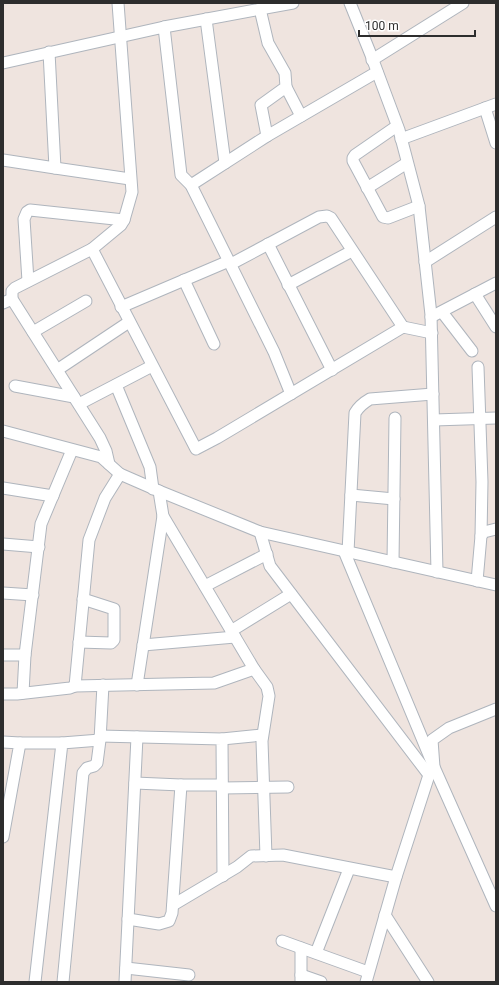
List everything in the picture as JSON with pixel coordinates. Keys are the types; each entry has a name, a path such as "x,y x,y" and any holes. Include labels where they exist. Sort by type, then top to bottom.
{"street":[{"path":"109,464 106,451 100,438 33,332 8,301 12,291 15,288 92,250 124,220 131,197 118,3"},
{"path":"3,62 164,27 293,3"},
{"path":"350,3 397,126 419,206 432,333 437,572"},
{"path":"372,60 463,3"},
{"path":"260,9 268,43 285,73 286,87 301,116"},
{"path":"206,19 226,163"},
{"path":"164,27 181,175 191,185 274,352 291,394"},
{"path":"49,52 55,168"},
{"path":"191,185 267,136 377,72"},
{"path":"267,136 261,105 286,87"},
{"path":"401,139 496,104"},
{"path":"485,108 496,143"},
{"path":"397,126 353,158 353,162 383,217 388,218 419,206"},
{"path":"3,160 130,179"},
{"path":"368,188 407,164"},
{"path":"28,281 24,219 27,212 30,210 124,220"},
{"path":"121,307 184,280 230,263 319,217 327,216 331,218 404,327"},
{"path":"425,262 496,217"},
{"path":"268,244 332,370"},
{"path":"92,250 196,449 218,438 404,327 432,333"},
{"path":"288,285 352,251"},
{"path":"184,280 214,344"},
{"path":"431,318 496,283"},
{"path":"475,294 496,326"},
{"path":"33,332 86,301"},
{"path":"442,312 472,351"},
{"path":"57,370 129,322"},
{"path":"15,386 76,400 116,385 152,366"},
{"path":"477,581 481,536 482,482 478,367"},
{"path":"116,385 150,467 163,516 254,669 269,691 262,736 266,856"},
{"path":"433,394 370,400 364,402 358,407 355,413 351,495 346,551 432,771 496,906"},
{"path":"393,562 395,418"},
{"path":"434,420 495,419"},
{"path":"3,431 101,457 120,474 260,532 496,585"},
{"path":"23,693 24,654 33,595 41,524 72,450"},
{"path":"75,686 89,540 105,498 120,474"},
{"path":"3,488 53,496"},
{"path":"351,495 394,499"},
{"path":"137,685 163,516"},
{"path":"481,536 484,532 496,529"},
{"path":"260,532 270,566 432,771"},
{"path":"3,544 39,546"},
{"path":"205,586 267,554"},
{"path":"3,593 33,595"},
{"path":"143,645 233,634 291,594"},
{"path":"79,642 111,643 114,640 114,609 112,607 84,599"},
{"path":"3,654 24,654"},
{"path":"3,694 23,693 75,686 214,683 254,669"},
{"path":"63,982 83,773 87,768 94,766 97,763 103,686"},
{"path":"282,942 316,953 367,977 396,877 432,771 432,740 449,728 496,708"},
{"path":"3,742 62,743 100,738 137,737 222,739 262,736"},
{"path":"125,982 137,737"},
{"path":"222,739 223,876"},
{"path":"3,837 20,743"},
{"path":"34,982 62,743"},
{"path":"135,783 263,788 288,787"},
{"path":"128,919 159,924 164,924 169,921 173,905 181,785"},
{"path":"173,905 223,876 250,856 283,855 396,877"},
{"path":"316,953 349,869"},
{"path":"385,915 428,982"},
{"path":"301,948 301,978 321,982"},
{"path":"126,968 189,975"}]}
